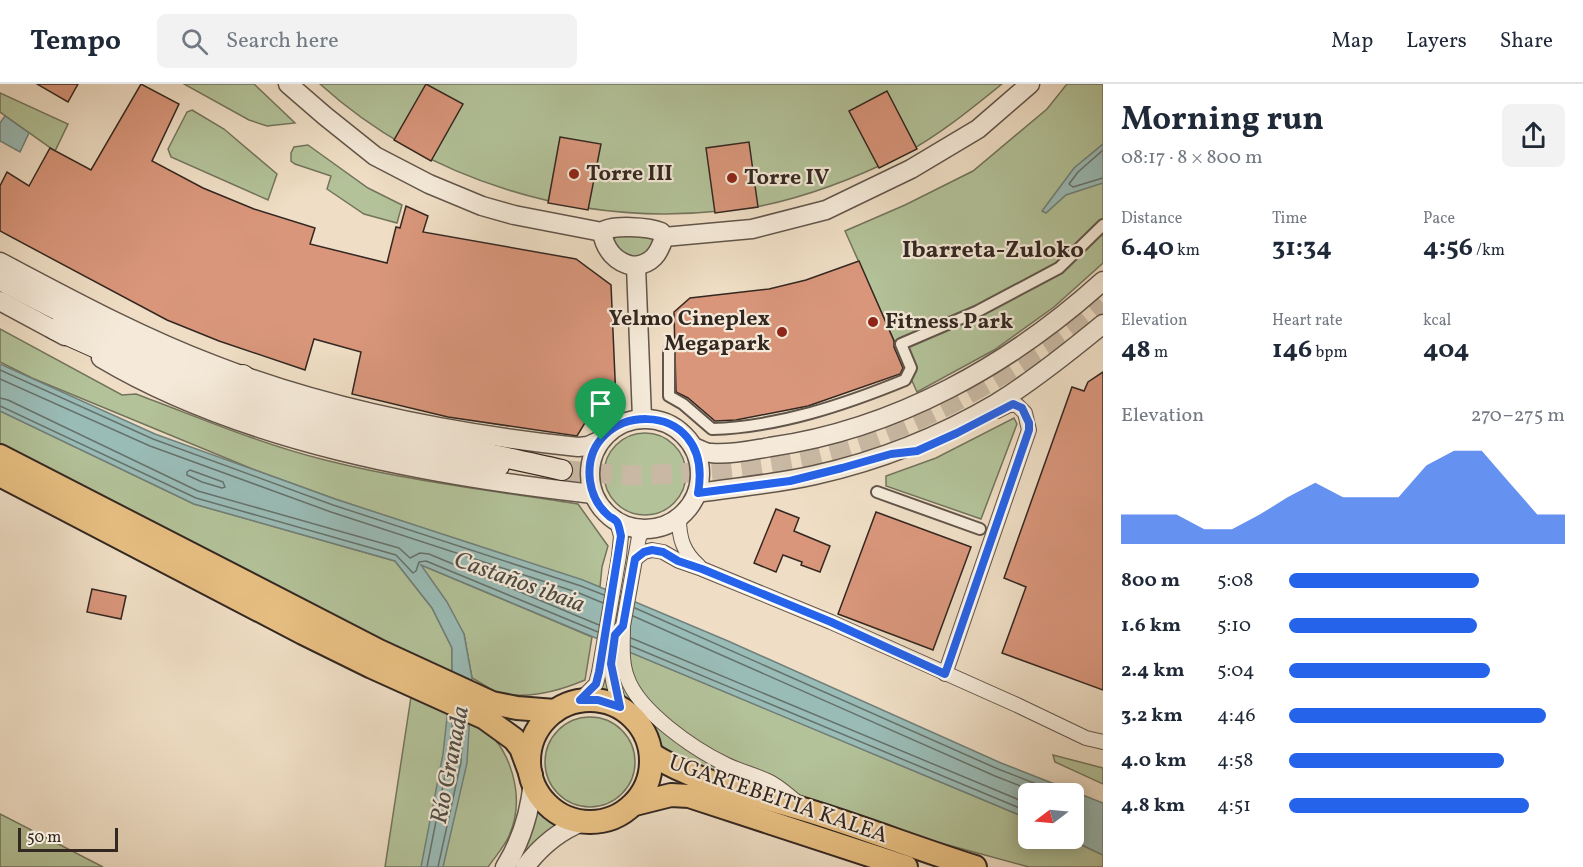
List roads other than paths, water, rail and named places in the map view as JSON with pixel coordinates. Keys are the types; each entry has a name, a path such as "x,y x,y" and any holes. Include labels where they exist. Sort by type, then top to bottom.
{"main road":[{"path":"0,280 163,362 279,404 322,417 562,470 463,463 368,444 283,421 193,391 54,329"},
{"path":"243,375 279,404"},
{"path":"0,456 375,659"},
{"path":"0,475 375,659 489,710 521,748 532,778 538,793 552,808 569,818 582,822 597,822 624,813 635,804 648,781 651,754 645,733 627,700 580,700 555,711 544,720 534,739 529,761 532,778"},
{"path":"489,710 517,708 555,711"},
{"name":"UGARTEBEITIA KALEA","path":"651,754 666,763 704,778 975,867"},
{"name":"UGARTEBEITIA KALEA","path":"635,804 671,795 689,796 906,867"}],"street":[{"path":"288,84 375,156 429,184 482,206 514,215 602,232 614,227 653,229 661,232 664,237 661,248 653,259 636,266 621,262 610,253 602,232"},
{"path":"664,237 752,229 826,210 911,169 978,129 1030,84"},
{"path":"669,351 669,396 683,404 712,429 734,428 827,408 905,380 911,368 901,344 978,311 1059,268 1103,225"},
{"path":"0,262 131,330 183,353 243,375 358,409 481,435 578,447 588,446 601,440 619,425 642,418 672,425 681,431 694,447 699,462 698,493 687,511 663,527 644,530 617,522 603,510 593,494 590,480 590,466 601,440"},
{"path":"636,266 642,418"},
{"path":"694,447 710,453 781,446 879,419 946,390 992,366 1050,326 1103,281"},
{"path":"0,301 54,329 128,373 190,402 303,440 464,477 593,494"},
{"path":"698,493 790,481 891,454 996,403 1046,370 1103,324"},
{"path":"891,454 917,451 1013,404 1022,408 1029,423 1029,430 945,674"},
{"path":"877,492 980,529"},
{"path":"679,518 681,541 685,551 702,569"},
{"path":"580,700 596,684 619,556 621,536 617,522"},
{"path":"627,700 623,626 639,537 644,530"},
{"path":"635,559 644,552 657,550 678,561 831,622 1086,738 1103,742"},
{"path":"623,626 615,635 611,664 627,700 645,707 682,737 725,764 770,782 810,811"},
{"path":"505,867 516,849 528,815 532,778"},
{"path":"525,867 550,839 582,822"}],"water":[{"path":"5,116 29,133 20,152 0,141 0,123"},
{"path":"1103,144 1103,183 1066,195 1046,213 1042,211 1074,168"},
{"path":"0,364 155,434 335,499 583,580 728,641 1001,763 1052,783 1018,783 1018,814 421,565 447,602 464,634 472,678 467,763 443,867 421,867 443,754 452,673 452,648 432,608 395,561 194,504 0,411"},
{"path":"1084,796 1103,803 1103,855 1084,846"}],"tunnel":[{"path":"562,470 634,475 683,473 760,465 826,453 882,435 961,398 1058,338 1103,303"}],"place":[{"name":"Torre III","path":"574,174"},
{"name":"Torre IV","path":"732,178"},
{"name":"Fitness Park","path":"873,322"},
{"name":"Yelmo Cineplex Megapark","path":"782,332"}],"district":[{"name":"Ibarreta-Zuloko","path":"993,251"}],"water label":[{"name":"Castaños ibaia","path":"519,583"},
{"name":"Río Granada","path":"451,765"}]}
